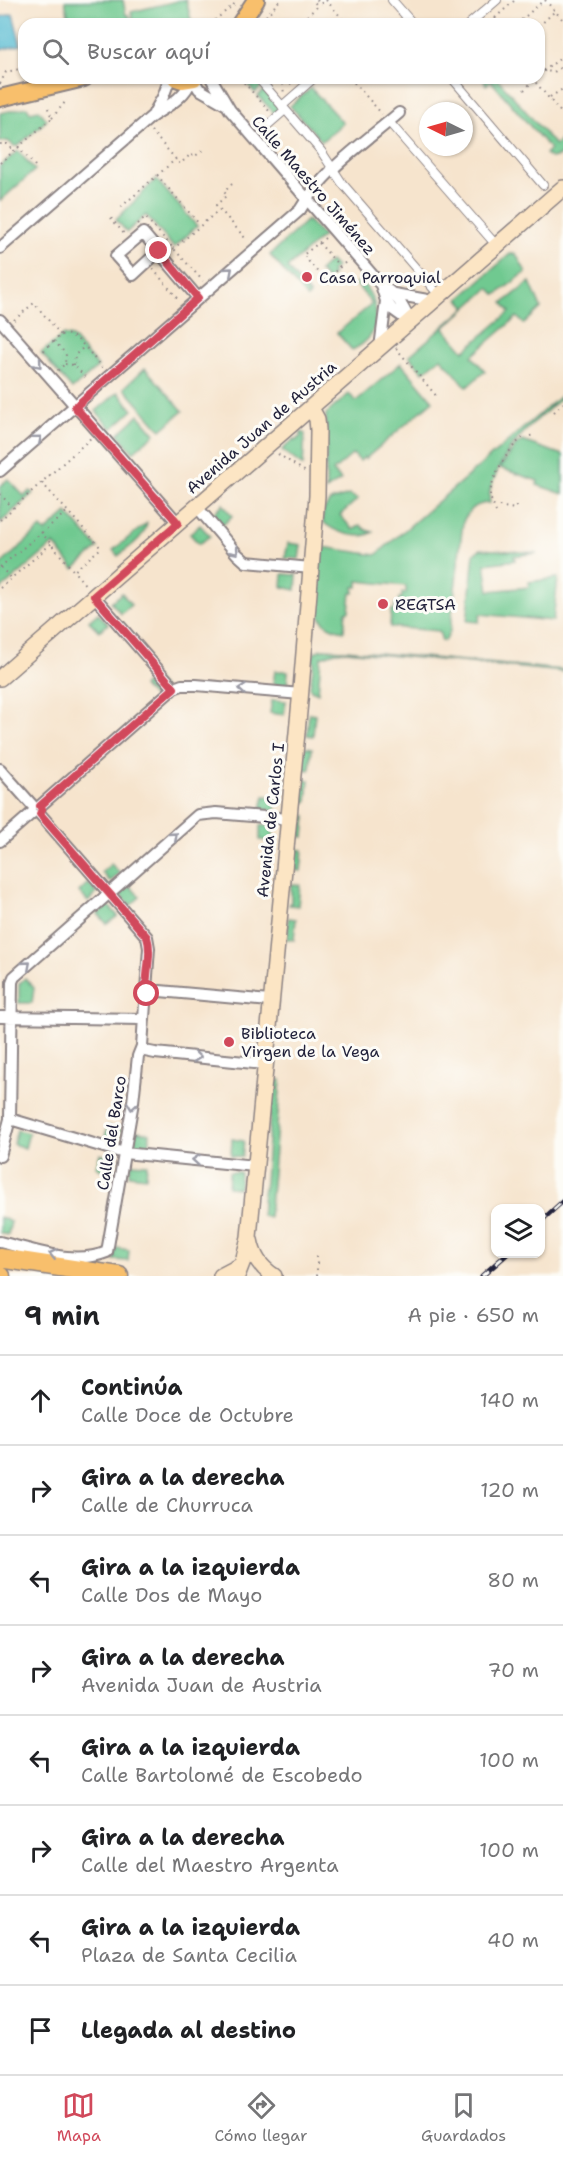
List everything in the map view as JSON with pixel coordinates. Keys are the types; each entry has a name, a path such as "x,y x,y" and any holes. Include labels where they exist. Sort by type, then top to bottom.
{"highway":[{"path":"0,1258 119,1276"}],"main road":[{"path":"232,18 245,9"},
{"path":"0,98 59,84"},
{"name":"Avenida Juan de Austria","path":"0,678 563,188"},
{"name":"Avenida de Carlos I","path":"241,1273 249,1237 301,694 317,495 318,430 317,419 311,408"},
{"name":"Avenida de Carlos I","path":"249,1237 253,1254"},
{"path":"221,1276 241,1273 253,1266 253,1254"},
{"path":"253,1254 265,1270 274,1276"}],"street":[{"path":"392,0 407,18"},
{"path":"476,18 497,0"},
{"path":"150,123 168,84"},
{"path":"0,248 150,123 188,89 188,84"},
{"name":"Calle Maestro Jiménez","path":"194,84 225,104"},
{"name":"Calle Maestro Jiménez","path":"214,84 225,104 307,197 390,298 405,307 410,322"},
{"path":"264,84 321,151 349,192 436,298"},
{"path":"262,130 308,84"},
{"path":"457,84 543,185"},
{"path":"0,471 300,210 307,197 333,169 399,113"},
{"path":"389,122 497,246"},
{"path":"159,251 198,298"},
{"path":"390,298 436,298"},
{"name":"Calle Maestro Jiménez","path":"380,348 390,298"},
{"path":"5,322 75,407 178,523"},
{"path":"197,507 246,562 311,568"},
{"path":"94,596 174,688"},
{"path":"0,841 174,688 182,685 196,685 301,694"},
{"name":"Calle del Barco","path":"0,769 148,940 147,994 142,1046 138,1056 133,1102 106,1252 95,1257 69,1257 0,1242"},
{"path":"0,1156 10,1119 6,1017 12,979 202,813 288,819"},
{"path":"147,994 160,991 270,1001"},
{"path":"6,1017 144,1019"},
{"path":"142,1046 145,1052 264,1064"},
{"path":"10,1119 124,1153 255,1166"}],"path":[{"path":"266,16 280,0"},
{"path":"305,18 318,6 312,0 308,3"},
{"path":"317,0 320,4 325,0 342,18"},
{"path":"495,18 515,0"},
{"path":"524,18 545,0 563,20"},
{"path":"224,18 245,9"},
{"path":"545,20 555,11"},
{"path":"545,70 563,56"},
{"path":"0,84 6,72 18,69"},
{"path":"545,71 554,72 562,69"},
{"path":"245,84 275,119"},
{"path":"282,84 284,106"},
{"path":"355,84 389,122"},
{"path":"524,90 530,84"},
{"path":"539,84 563,115"},
{"path":"549,98 563,89"},
{"path":"0,163 52,118 66,101"},
{"path":"47,106 52,118"},
{"path":"150,123 180,164 191,154 194,158 203,150"},
{"path":"0,144 7,144 14,151"},
{"path":"18,147 36,167"},
{"path":"121,207 176,159"},
{"path":"157,176 200,225"},
{"path":"232,184 224,192 227,195 216,205 246,239"},
{"path":"173,249 220,209"},
{"path":"111,218 125,235"},
{"path":"325,238 303,255 328,284 336,277 333,273 346,262"},
{"path":"319,243 340,267"},
{"path":"5,322 34,303 62,334"},
{"path":"39,355 66,333 74,336 103,370"},
{"path":"54,341 66,354 75,355"},
{"path":"74,365 75,355 84,347"},
{"path":"396,348 438,398"},
{"path":"55,373 65,364 66,354"},
{"path":"65,364 74,365 90,382"},
{"path":"554,412 563,403"},
{"path":"0,520 92,437"},
{"path":"496,512 490,495 499,467 516,443 524,437"},
{"path":"278,454 306,472"},
{"path":"42,483 69,510 101,548 73,572"},
{"path":"0,494 13,508"},
{"path":"493,505 515,509 517,504"},
{"path":"11,579 0,567 69,510"},
{"path":"41,532 94,596"},
{"path":"0,588 52,543"},
{"path":"317,1255 317,1275"}],"green space":[{"path":"123,0 126,15 129,15 130,18 69,18 65,1"},
{"path":"186,0 190,18 132,18 131,12"},
{"path":"247,84 259,84 262,87 255,93"},
{"path":"494,84 502,84 555,145 561,140 563,152 560,156 551,158 545,154 550,149"},
{"path":"311,88 343,123 322,141 290,106"},
{"path":"264,90 280,107 274,113 258,96"},
{"path":"27,107 30,112 39,110 47,120 18,146 8,141 0,142 0,113"},
{"path":"18,151 35,170 0,201 0,166"},
{"path":"156,179 197,226 174,248 146,215 127,232 116,220"},
{"path":"307,220 323,236 287,268 310,295 307,298 270,255"},
{"path":"510,254 516,254 526,272 496,295 489,288 444,328 464,351 510,312 503,303 530,282 541,308 524,324 517,317 472,356 485,371 467,387 441,358 423,372 409,356 466,307 459,299"},
{"path":"330,261 336,267 331,272 333,275 327,280 319,271"},
{"path":"360,280 367,289 375,308 375,327 363,344 352,350 337,333 372,304 356,284"},
{"path":"63,335 72,337 98,367 72,389 41,353"},
{"path":"401,363 433,401 365,459 364,457 360,461 353,454 333,471 341,480 326,490 326,414 349,394 356,401"},
{"path":"145,368 183,411 161,430 124,388"},
{"path":"118,392 133,410 112,429 96,411"},
{"path":"563,394 563,397 524,432 507,453 491,487 490,503 474,508 463,522 450,631 446,640 442,641 439,631 390,627 391,610 395,610 395,604 398,604 399,598 402,598 402,593 406,593 406,586 358,581 358,587 354,587 354,593 351,593 344,631 326,624 318,611 317,603 319,560 323,547 376,555"},
{"path":"139,415 155,434 133,452 118,434"},
{"path":"302,432 305,434 303,466 282,450 301,436"},
{"path":"522,441 563,455 563,494 537,485 538,481 500,468 517,444"},
{"path":"8,479 24,496 30,491 33,493 0,523 0,486"},
{"path":"349,495 358,499 340,515 353,530 360,525 373,532 361,536 347,534 323,522 323,511 330,501"},
{"path":"223,504 232,516 223,525 213,514"},
{"path":"67,513 98,548 74,569 54,544 0,590 0,565 41,528 45,532"},
{"path":"147,523 140,538 118,556 113,550"},
{"path":"200,525 210,536 199,544 190,534"},
{"path":"288,543 301,545 299,559 285,558"},
{"path":"480,549 537,553 514,556 515,560 485,564 489,591 529,587 529,582 558,578 553,621 480,614 479,622 467,621 474,554"},
{"path":"283,574 297,575 296,590 282,587"},
{"path":"122,593 131,605 121,614 111,602"},
{"path":"98,613 108,624 99,631 89,621"},
{"path":"321,649 346,650 563,670 563,672 346,651 321,657 318,693 310,687 314,653"},
{"path":"275,671 288,671 287,685 273,684"},
{"path":"154,677 163,688 152,697 143,686"},
{"path":"272,700 286,701 284,715 270,713"},
{"path":"309,713 315,714 313,736 307,735"},
{"path":"305,747 312,748 310,770 303,769"},
{"path":"302,779 309,780 307,802 300,801"},
{"path":"264,796 277,797 275,811 261,809"},
{"path":"299,815 306,816 304,837 296,836"},
{"path":"260,825 274,827 272,841 260,840"},
{"path":"295,849 303,850 301,871 293,870"},
{"path":"111,864 120,873 110,882 102,872"},
{"path":"88,883 97,893 88,902 79,892"},
{"path":"291,884 300,885 298,906 289,905"},
{"path":"130,886 140,897 130,906 120,894"},
{"path":"108,905 118,916 107,924 98,914"},
{"path":"288,918 296,919 294,940 286,939"},
{"path":"25,978 34,988 32,1003 19,1003 19,984"},
{"path":"275,1080 281,1080 269,1218 262,1216 262,1200 272,1087 274,1087"},
{"path":"108,1126 121,1129 118,1143 104,1140"},
{"path":"17,1130 29,1133 25,1148 13,1144"},
{"path":"136,1131 150,1133 149,1148 134,1146"},
{"path":"232,1139 244,1141 242,1157 231,1156"},
{"path":"100,1154 115,1159 113,1172 99,1169 96,1166"},
{"path":"131,1163 147,1164 146,1177 129,1175"},
{"path":"229,1172 240,1172 239,1188 228,1187"},
{"path":"0,1217 11,1222 8,1235 0,1233"},
{"path":"116,1248 129,1250 128,1261 114,1260"}],"water":[{"path":"13,14 18,33 18,46 0,50 0,17"}],"railway":[{"path":"545,1217 563,1201"},
{"path":"482,1276 502,1258"}],"place":[{"name":"Casa Parroquial","path":"307,277"},
{"name":"REGTSA","path":"383,604"},
{"name":"Biblioteca Virgen de la Vega","path":"229,1042"}],"route":[{"path":"147,994 145,985 149,948 147,937 40,814 42,812 40,806 174,688 94,596 178,523 75,407 198,298 159,251"}]}
